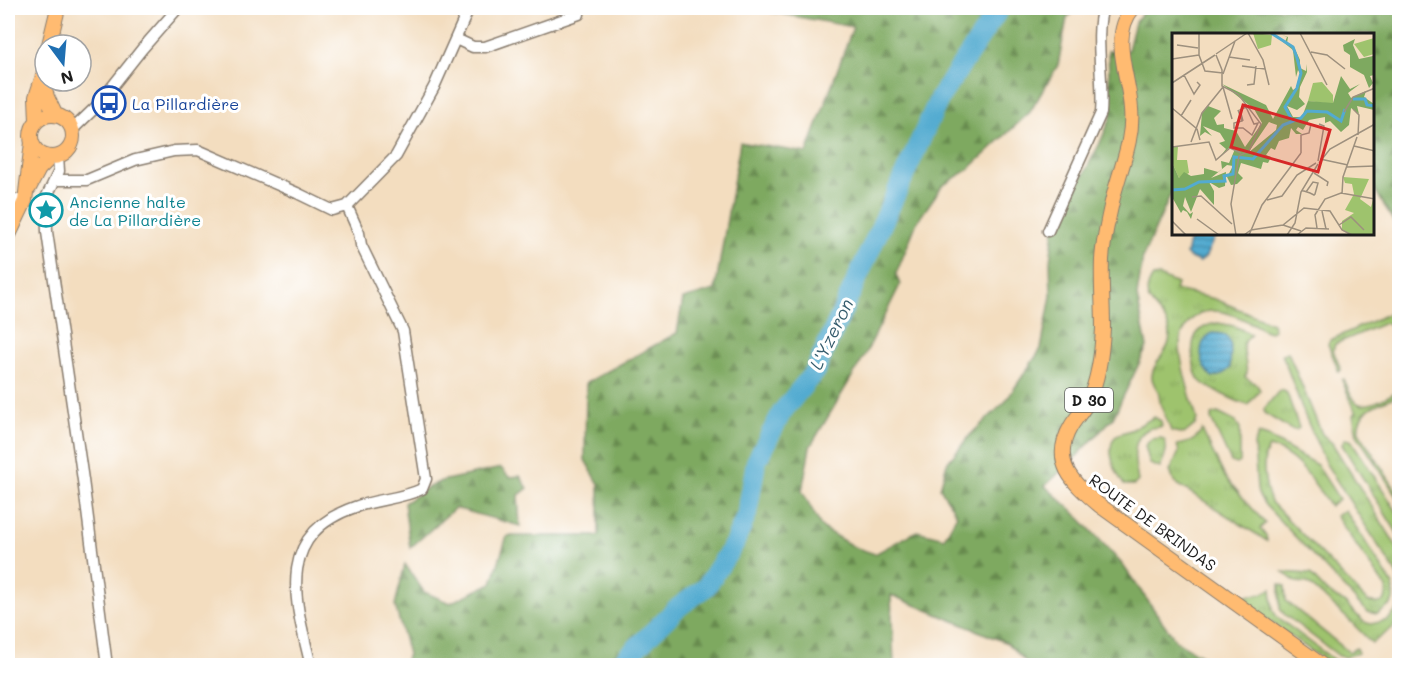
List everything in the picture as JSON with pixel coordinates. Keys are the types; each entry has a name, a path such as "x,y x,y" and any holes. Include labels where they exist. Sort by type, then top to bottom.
{"main road":[{"path":"52,33 58,8"},
{"name":"ROUTE DE BRINDAS","path":"1133,8 1128,14 1122,33 1121,53 1131,109 1129,141 1102,257 1103,329 1100,362 1089,400 1072,424 1065,439 1063,448 1065,469 1076,485 1099,505 1323,666"},
{"path":"26,195 32,131 37,121 37,93"},
{"path":"46,93 55,114"},
{"path":"8,237 39,169 54,157 70,149 73,143 73,129 66,119 55,114 37,121"},
{"path":"32,142 39,153 54,157"}],"street":[{"path":"73,129 96,107 141,49 178,8"},
{"path":"55,180 87,180 135,160 174,151 198,150 332,210 347,206 396,156 434,87 469,8"},
{"path":"456,39 473,47 485,47 579,14 579,8"},
{"path":"1048,231 1101,113 1103,94 1099,22 1103,8"},
{"path":"54,157 59,171 46,198 47,232 107,666"},
{"path":"8,199 26,195"},
{"path":"311,666 295,591 295,571 304,547 318,527 338,513 364,504 412,494 422,489 426,479 403,331 361,245 359,233 347,206"}],"green space":[{"path":"772,8 1076,8 1067,18 1058,65 1030,112 969,169 942,186 917,222 896,274 900,285 865,355 810,447 802,491 822,528 854,547 875,554 917,531 944,538 957,515 940,488 947,463 971,434 1005,402 1041,349 1051,296 1050,261 1054,230 1099,145 1111,117 1108,51 1128,50 1135,22 1146,8 1399,8 1399,231 1374,188 1374,33 1172,33 1172,191 1143,257 1137,296 1147,347 1113,418 1045,486 1073,511 1122,564 1176,641 1218,665 1029,665 1007,643 891,595 894,665 404,665 408,654 395,605 405,564 424,592 450,603 492,583 507,536 599,536 599,484 585,460 586,383 677,333 683,299 715,290 740,142 807,153 853,27 771,12"},
{"path":"1159,276 1177,284 1175,290 1215,299 1272,323 1274,330 1266,331 1236,316 1215,311 1195,316 1187,325 1180,345 1185,378 1197,419 1195,425 1184,434 1171,431 1152,380 1156,364 1166,349 1170,337 1166,322 1152,305 1147,293 1153,277"},
{"path":"1399,309 1399,342 1393,326 1385,323 1335,344 1333,350 1341,370 1339,372 1328,344 1330,340"},
{"path":"1218,323 1234,326 1251,334 1243,344 1247,373 1245,377 1257,385 1260,390 1248,405 1210,388 1199,380 1196,374 1193,357 1195,337 1203,328"},
{"path":"1288,352 1322,434 1332,443 1399,550 1399,578 1326,464 1282,354"},
{"path":"1344,379 1355,401 1359,404 1371,404 1399,390 1399,395 1371,407 1361,417 1359,432 1399,495 1399,500 1357,435 1353,415 1356,413 1342,380"},
{"path":"1282,390 1287,393 1299,428 1296,430 1290,429 1264,413 1264,409"},
{"path":"1218,413 1236,422 1240,428 1240,462 1237,464 1231,462 1211,419 1212,415"},
{"path":"1154,417 1161,421 1162,426 1142,433 1136,445 1135,460 1138,481 1134,485 1124,485 1112,461 1113,441 1116,436"},
{"path":"1202,430 1225,477 1265,523 1260,529 1266,535 1267,541 1174,482 1170,471 1179,452 1177,445 1192,441"},
{"path":"1259,434 1317,465 1339,499 1330,506 1297,463 1279,450 1269,447 1264,466 1265,481 1271,502 1367,601 1382,602 1386,597 1386,588 1336,516 1345,510 1393,585 1393,600 1386,608 1377,614 1367,612 1265,505 1257,489 1254,444"},
{"path":"1151,439 1164,439 1166,447 1160,468 1150,464 1145,446"},
{"path":"1344,439 1351,440 1399,515 1399,536 1342,445"},
{"path":"501,468 509,477 520,476 528,488 518,496 520,526 455,508 410,548 404,503 441,481"},
{"path":"1283,572 1310,574 1327,592 1344,602 1364,622 1371,624 1388,620 1399,608 1399,623 1372,643 1308,583 1296,582"},
{"path":"1280,584 1285,586 1286,601 1349,652 1356,648 1358,653 1346,657 1339,656 1285,615 1280,609"},
{"path":"1271,589 1273,610 1277,617 1338,663 1337,665 1331,665 1247,605 1245,596 1261,594"}],"water":[{"path":"1190,236 1215,236 1206,256 1200,262 1186,254"},
{"path":"1212,333 1220,333 1229,339 1231,349 1230,368 1222,375 1212,377 1202,360 1201,348"}],"waterway":[{"name":"L'Yzeron","path":"618,666 676,609 706,587 734,544 747,514 756,462 782,412 815,371 940,97 1000,8"}],"place":[{"name":"La Pillardière","path":"109,103"},
{"name":"Ancienne halte de La Pillardière","path":"46,210"}]}
